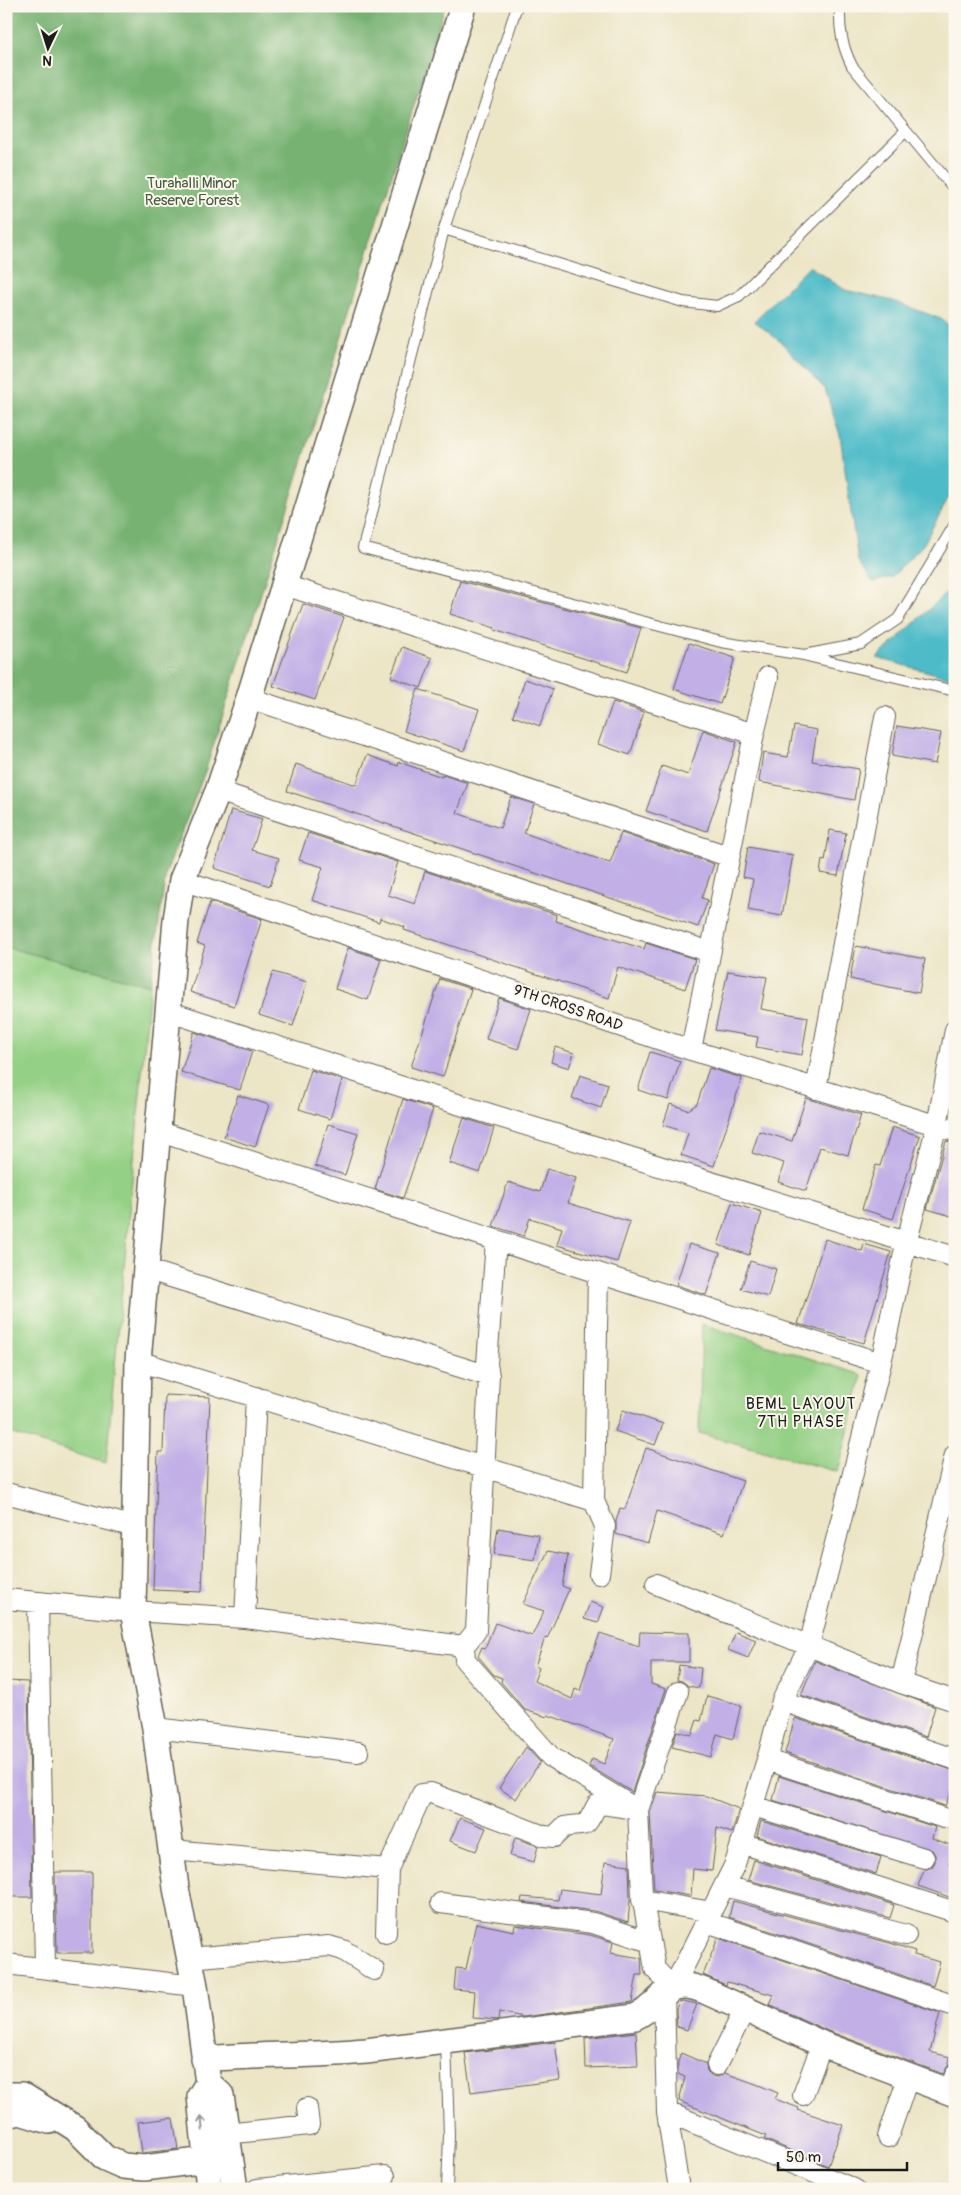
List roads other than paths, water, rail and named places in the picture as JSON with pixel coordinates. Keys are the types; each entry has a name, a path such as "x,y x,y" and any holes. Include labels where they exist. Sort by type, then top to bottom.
{"street":[{"path":"235,2189 221,2095 208,2083 195,1986 171,1850 155,1728 133,1611 138,1361 176,920 182,880 218,791 249,698 463,6"},
{"path":"284,585 754,734"},
{"path":"691,1050 728,856 768,677"},
{"path":"249,698 728,856"},
{"path":"816,1089 885,717"},
{"path":"218,791 710,952"},
{"name":"9TH CROSS ROAD","path":"182,880 691,1050 946,1128"},
{"path":"167,1011 906,1244 955,1257"},
{"path":"204,2059 254,2054 334,2054 635,2017 653,2006 669,1990 709,1917 735,1864 767,1760 782,1701 809,1646 880,1363 906,1244 946,1128 955,1030"},
{"path":"157,1131 880,1363"},
{"path":"496,1241 488,1364 489,1376 476,1630 464,1646 465,1660 551,1757 638,1810"},
{"path":"145,1270 489,1376"},
{"path":"598,1273 594,1501 605,1526 600,1574"},
{"path":"138,1361 594,1501"},
{"path":"245,1618 256,1398"},
{"path":"901,1683 955,1455"},
{"path":"6,1494 134,1527"},
{"path":"656,1584 901,1683 955,1701"},
{"path":"6,1599 133,1611 245,1618 464,1646"},
{"path":"38,1603 45,1967"},
{"path":"678,1692 638,1810 642,1900 655,1969 669,1990 667,2112 679,2189"},
{"path":"782,1701 954,1759"},
{"path":"155,1728 358,1752"},
{"path":"767,1760 944,1818"},
{"path":"386,1933 388,1869 422,1794 430,1793 544,1836 554,1837 564,1826 582,1827 587,1824 597,1805 602,1804 638,1810"},
{"path":"753,1806 924,1858"},
{"path":"741,1843 955,1912"},
{"path":"171,1850 388,1869"},
{"path":"725,1886 906,1935"},
{"path":"642,1900 709,1917 955,2006"},
{"path":"441,1903 593,1923 650,1942"},
{"path":"189,1958 328,1946 343,1950 374,1970"},
{"path":"6,1964 45,1967 195,1986"},
{"path":"669,1990 687,1986 699,1988 822,2044 908,2078 953,2087"},
{"path":"717,2066 745,2009"},
{"path":"803,2095 822,2044"},
{"path":"888,2137 908,2078"},
{"path":"208,2083 200,2096 209,2189"},
{"path":"6,2095 22,2095 75,2128 105,2158 123,2166 144,2168 206,2161 228,2146 309,2124 307,2108"},
{"path":"6,2115 20,2112 75,2128"},
{"path":"667,2112 854,2189"},
{"path":"258,2189 386,2176"}],"lane":[{"path":"517,6 444,230 363,548 721,642 804,655 955,691"},
{"path":"840,6 839,22 843,47 852,66 955,190"},
{"path":"444,230 683,302 717,306 739,296 905,132"},
{"path":"804,655 862,644 898,619 955,524"},
{"path":"446,2041 449,2135 447,2189"}],"water":[{"path":"809,266 845,290 893,301 941,319 955,330 955,486 923,545 892,577 873,582 858,561 840,435 825,389 781,342 754,321"},
{"path":"955,577 955,679 877,658 946,593"}],"district":[{"name":"BEML LAYOUT 7TH PHASE","path":"801,1413"}],"park label":[{"name":"Turahalli Minor Reserve Forest","path":"192,192"}]}
